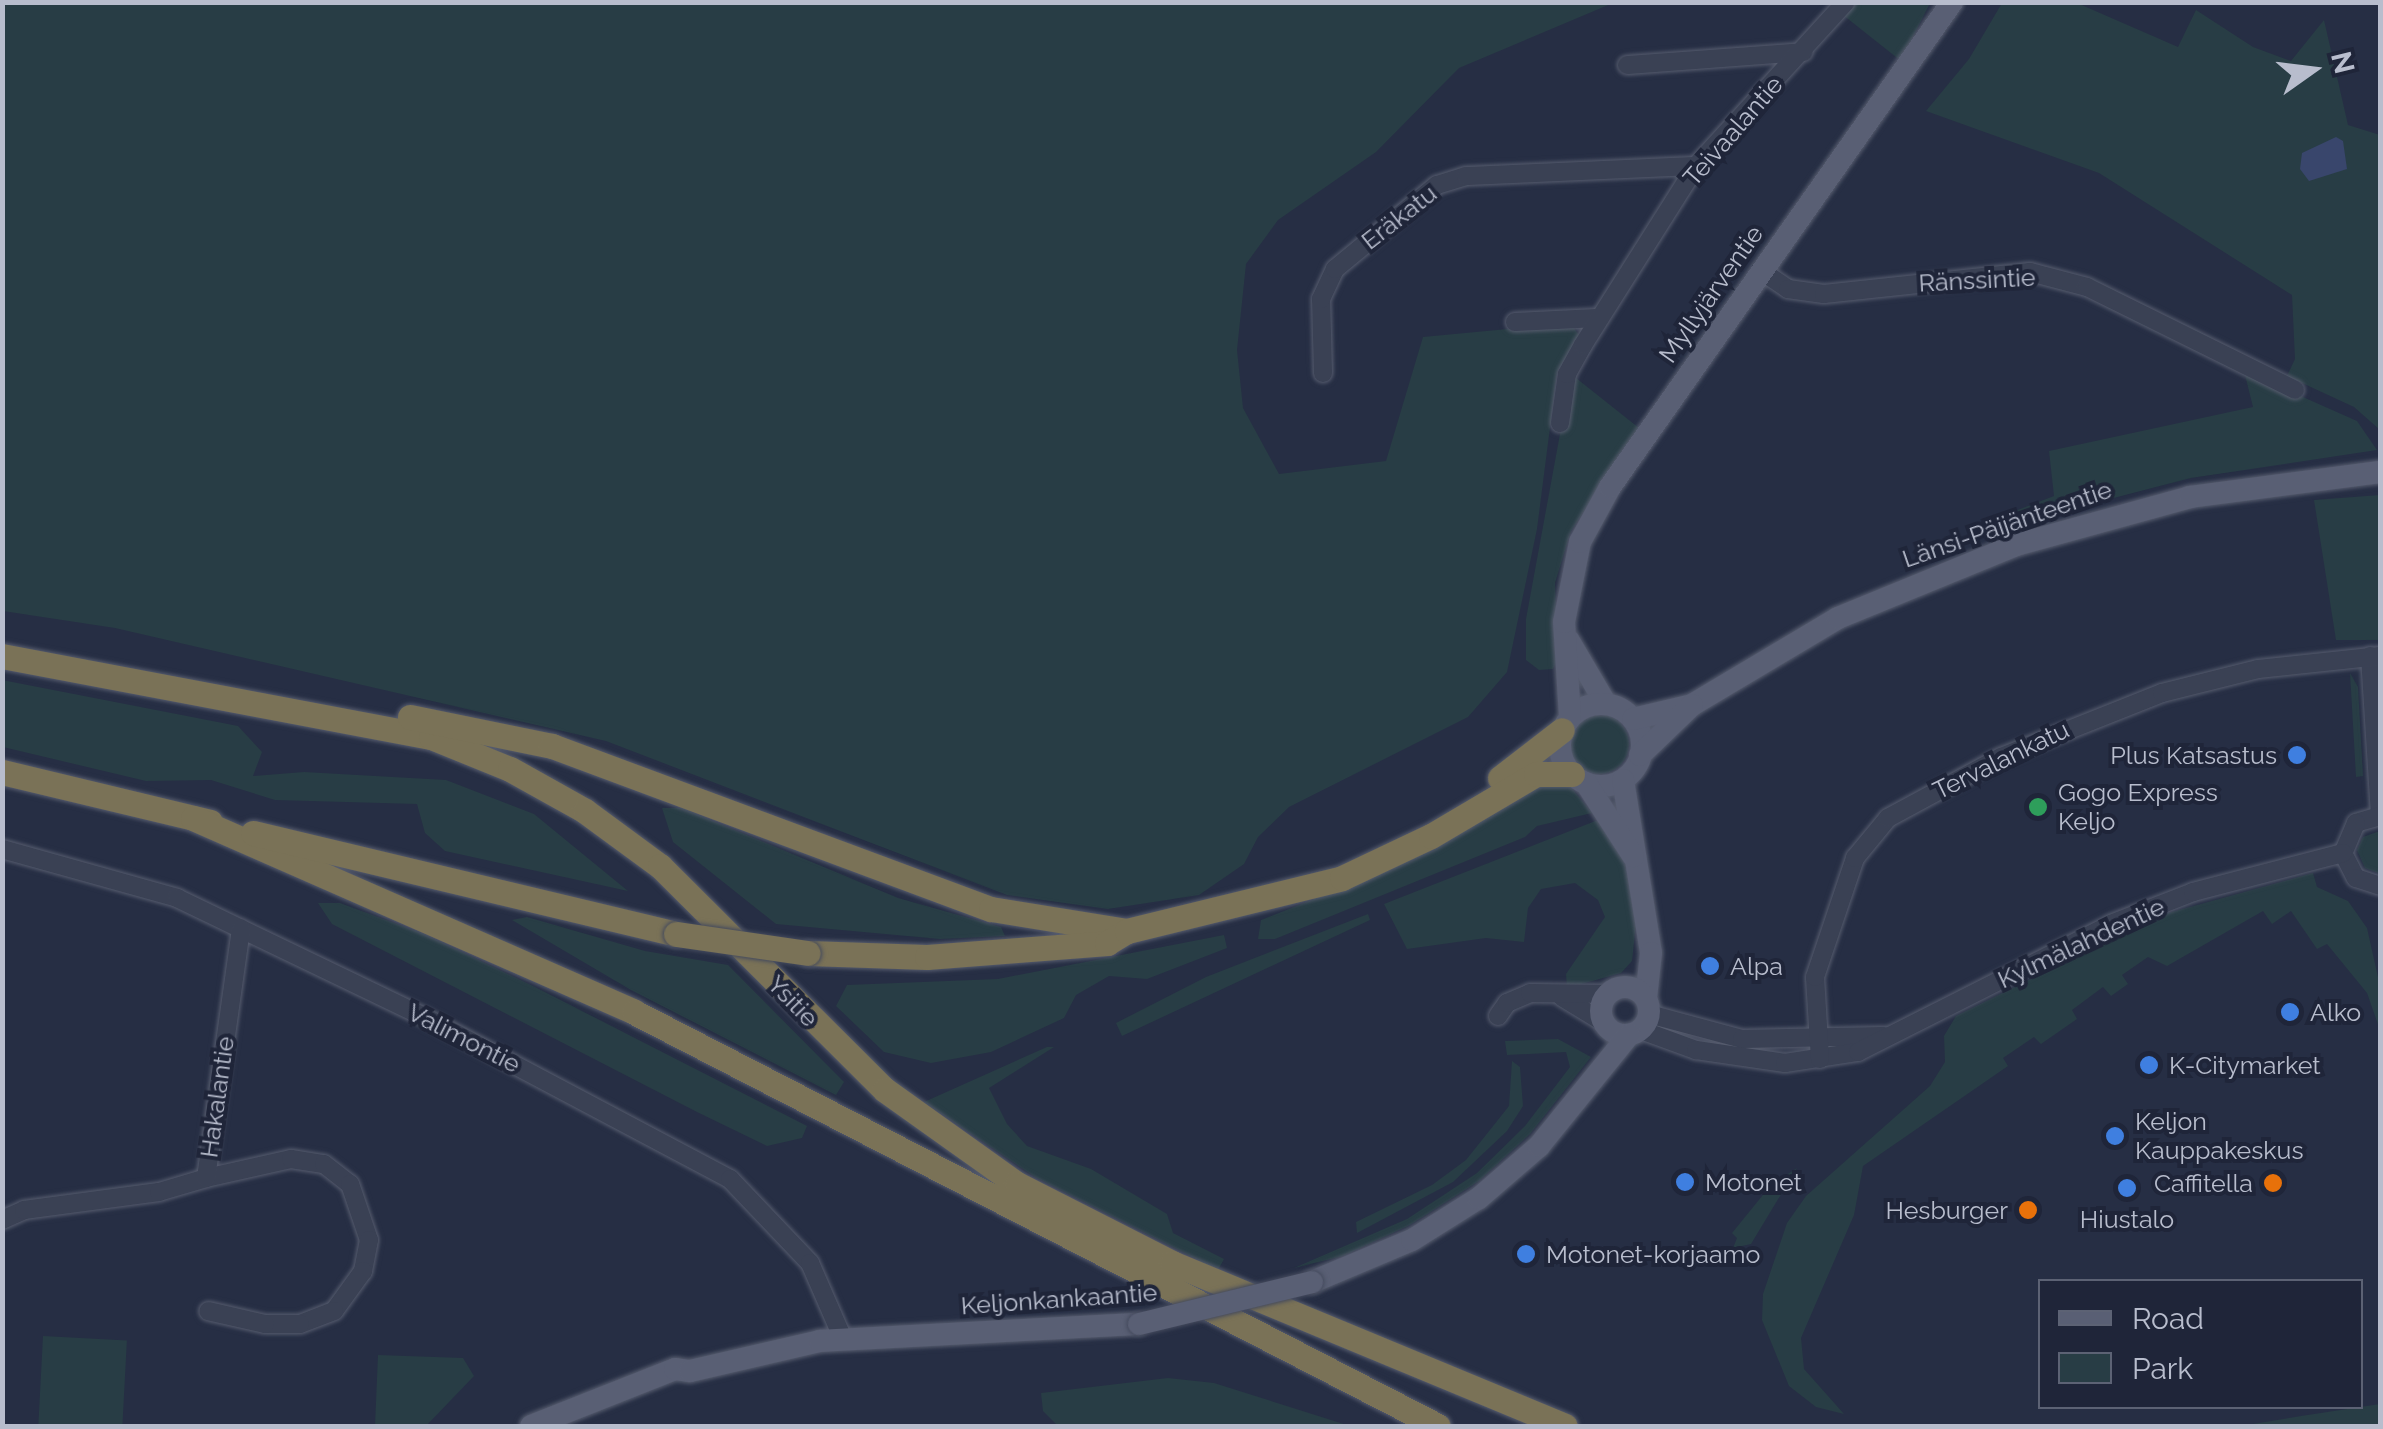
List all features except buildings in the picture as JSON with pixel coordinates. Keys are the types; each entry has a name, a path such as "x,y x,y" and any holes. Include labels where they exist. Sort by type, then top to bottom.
{"highway":[{"name":"Ysitie","path":"2,656 296,709 458,746 584,810 697,900 885,1090 1018,1184 1172,1263 1566,1426"},
{"path":"296,709 355,706 552,746 991,909 1127,931 1215,914 1328,877 1342,878 1388,859 1536,774 1579,778"},
{"path":"1328,877 1338,866 1436,820 1566,724"},
{"path":"2,772 676,934 808,953 927,957 1054,951 1108,943 1127,931"},
{"path":"193,818 552,974 1438,1426"}],"main road":[{"name":"Myllyjärventie","path":"1566,724 1567,585 1580,542 1610,487 1952,2"},
{"name":"Länsi-Päijänteentie","path":"1640,755 1692,705 1838,618 2016,545 2190,496 2376,474"},
{"path":"1567,638 1606,704 1633,719 1640,755 1622,780 1579,778 1560,752 1566,724 1606,704"},
{"name":"Länsi-Päijänteentie","path":"1633,719 1692,705"},
{"name":"Keljonkankaantie","path":"1579,778 1635,858"},
{"name":"Keljonkankaantie","path":"531,1426 648,1378 843,1339 1139,1324 1312,1282 1412,1240 1479,1198 1539,1146 1596,1074 1626,1014 1647,940 1622,780"},
{"name":"Keljonkankaantie","path":"564,1426 679,1382 690,1371"}],"street":[{"name":"Teivaalantie","path":"1560,423 1568,374 1597,318 1696,166 1846,2"},
{"path":"1627,65 1804,52"},
{"name":"Eräkatu","path":"1323,373 1321,299 1335,269 1437,185 1466,176 1696,166"},
{"name":"Ränssintie","path":"1760,270 1788,289 1824,294 2030,272 2086,287 2295,390"},
{"path":"1515,322 1597,318"},
{"path":"2375,656 2380,816 2356,823 2343,853 2356,878 2380,886"},
{"name":"Tervalankatu","path":"1820,1050 1815,976 1834,910 1855,858 1888,818 2001,756 2162,693 2258,669 2375,656"},
{"name":"Valimontie","path":"2,849 178,898 426,1018 730,1179 810,1263 843,1339"},
{"name":"Kylmälahdentie","path":"1626,1014 1742,1040 1820,1050 1884,1036 2127,917 2193,892 2343,853"},
{"name":"Hakalantie","path":"2,1220 24,1210 159,1192 206,1178 241,928"},
{"path":"1498,1016 1517,996 1562,998 1626,1014"},
{"path":"1562,998 1626,1014"},
{"path":"206,1178 292,1158 324,1164 350,1184 369,1240 363,1271 334,1311 300,1324 265,1324 208,1311"}],"green space":[{"path":"2,3 1613,3 1459,68 1376,152 1278,220 1246,264 1237,350 1243,408 1279,474 1386,461 1423,337 1570,323 1579,335 1557,373 1537,529 1507,672 1468,717 1289,807 1258,837 1244,864 1199,895 1108,909 1007,895 606,741 115,628 3,611"},
{"path":"1854,3 1930,3 1901,61 1843,15"},
{"path":"2002,3 2077,3 2178,47 2196,10 2253,47 2291,61 2324,20 2348,125 2380,135 2380,430 2354,407 2287,376 2295,359 2292,295 2099,173 1926,111 1969,59"},
{"path":"2244,371 2357,421 2377,450 2191,478 1978,533 1976,526 2054,496 2049,451 2253,407"},
{"path":"1571,374 1639,428 1571,531 1555,583 1558,659 1553,669 1539,670 1526,660 1526,619"},
{"path":"2380,495 2380,640 2336,640 2314,500"},
{"path":"2350,673 2358,687 2363,776 2356,777"},
{"path":"2,680 238,726 262,752 253,776 304,772 446,780 534,814 628,891 445,851 425,833 417,804 275,800 211,780 146,781 3,747"},
{"path":"1599,714 1620,723 1629,744 1620,765 1599,774 1578,765 1569,744 1578,723"},
{"path":"1541,780 1566,781 1592,813 1537,826 1525,837 1275,939 1258,939 1261,920 1395,867"},
{"path":"662,808 682,808 898,898 1001,927 1005,936 940,939 776,924 673,842"},
{"path":"1603,818 1628,867 1637,914 1632,961 1621,973 1567,988 1566,974 1605,917 1598,900 1575,883 1541,889 1528,908 1524,942 1486,938 1407,949 1384,904"},
{"path":"2380,831 2378,873 2365,868 2357,850 2363,837"},
{"path":"2313,873 2317,887 2348,901 2367,928 2380,986 2380,1030 2367,993 2327,944 2317,949 2291,911 2272,924 2263,911 2167,966 2148,957 2122,975 2128,984 2111,996 2103,987 2072,1010 2077,1019 2041,1044 2034,1037 2003,1058 2008,1066 1863,1166 1854,1215 1801,1338 1804,1369 1844,1414 1816,1407 1789,1386 1762,1320 1763,1294 1787,1223 1806,1196 1930,1086 1945,1062 1944,1036 1956,1016 2161,915"},
{"path":"318,903 340,903 424,934 535,987 807,1126 802,1138 767,1146 332,924"},
{"path":"1368,914 1370,920 1122,1036 1116,1023 1206,977"},
{"path":"527,917 645,951 728,965 844,1082 836,1095 631,990 512,920"},
{"path":"1224,935 1227,948 1147,979 1109,976 1076,995 1064,1018 991,1052 931,1063 884,1052 836,1006 847,985 998,979"},
{"path":"1558,1039 1591,1057 1530,1134 1479,1181 1410,1225 1343,1256 1294,1268 1407,1219 1477,1173 1525,1126 1570,1067 1566,1052 1507,1055 1505,1041"},
{"path":"1054,1047 989,1088 1007,1124 1027,1146 1091,1169 1167,1214 1173,1233 1224,1259 1218,1270 1035,1177 924,1102"},
{"path":"1512,1061 1520,1067 1523,1106 1507,1131 1453,1182 1357,1233 1356,1222 1432,1185 1466,1160 1509,1106"},
{"path":"1797,1168 1751,1244 1733,1248 1737,1238 1732,1233 1771,1185"},
{"path":"43,1336 127,1340 122,1426 38,1426"},
{"path":"378,1355 463,1358 474,1376 426,1426 375,1426"},
{"path":"1168,1378 1214,1383 1350,1426 1058,1426 1043,1411 1041,1393"},
{"path":"2380,1404 2380,1426 2241,1426 2363,1409"}],"water":[{"path":"2336,137 2343,141 2347,169 2309,181 2300,169 2302,153"}],"place":[{"name":"Plus Katsastus","path":"2297,755"},
{"name":"Gogo Express Keljo","path":"2038,807"},
{"name":"Alpa","path":"1710,966"},
{"name":"Alko","path":"2290,1012"},
{"name":"K-Citymarket","path":"2149,1065"},
{"name":"Keljon Kauppakeskus","path":"2115,1136"},
{"name":"Motonet","path":"1685,1182"},
{"name":"Caffitella","path":"2273,1183"},
{"name":"Hiustalo","path":"2127,1188"},
{"name":"Hesburger","path":"2028,1210"},
{"name":"Motonet-korjaamo","path":"1526,1254"}]}
